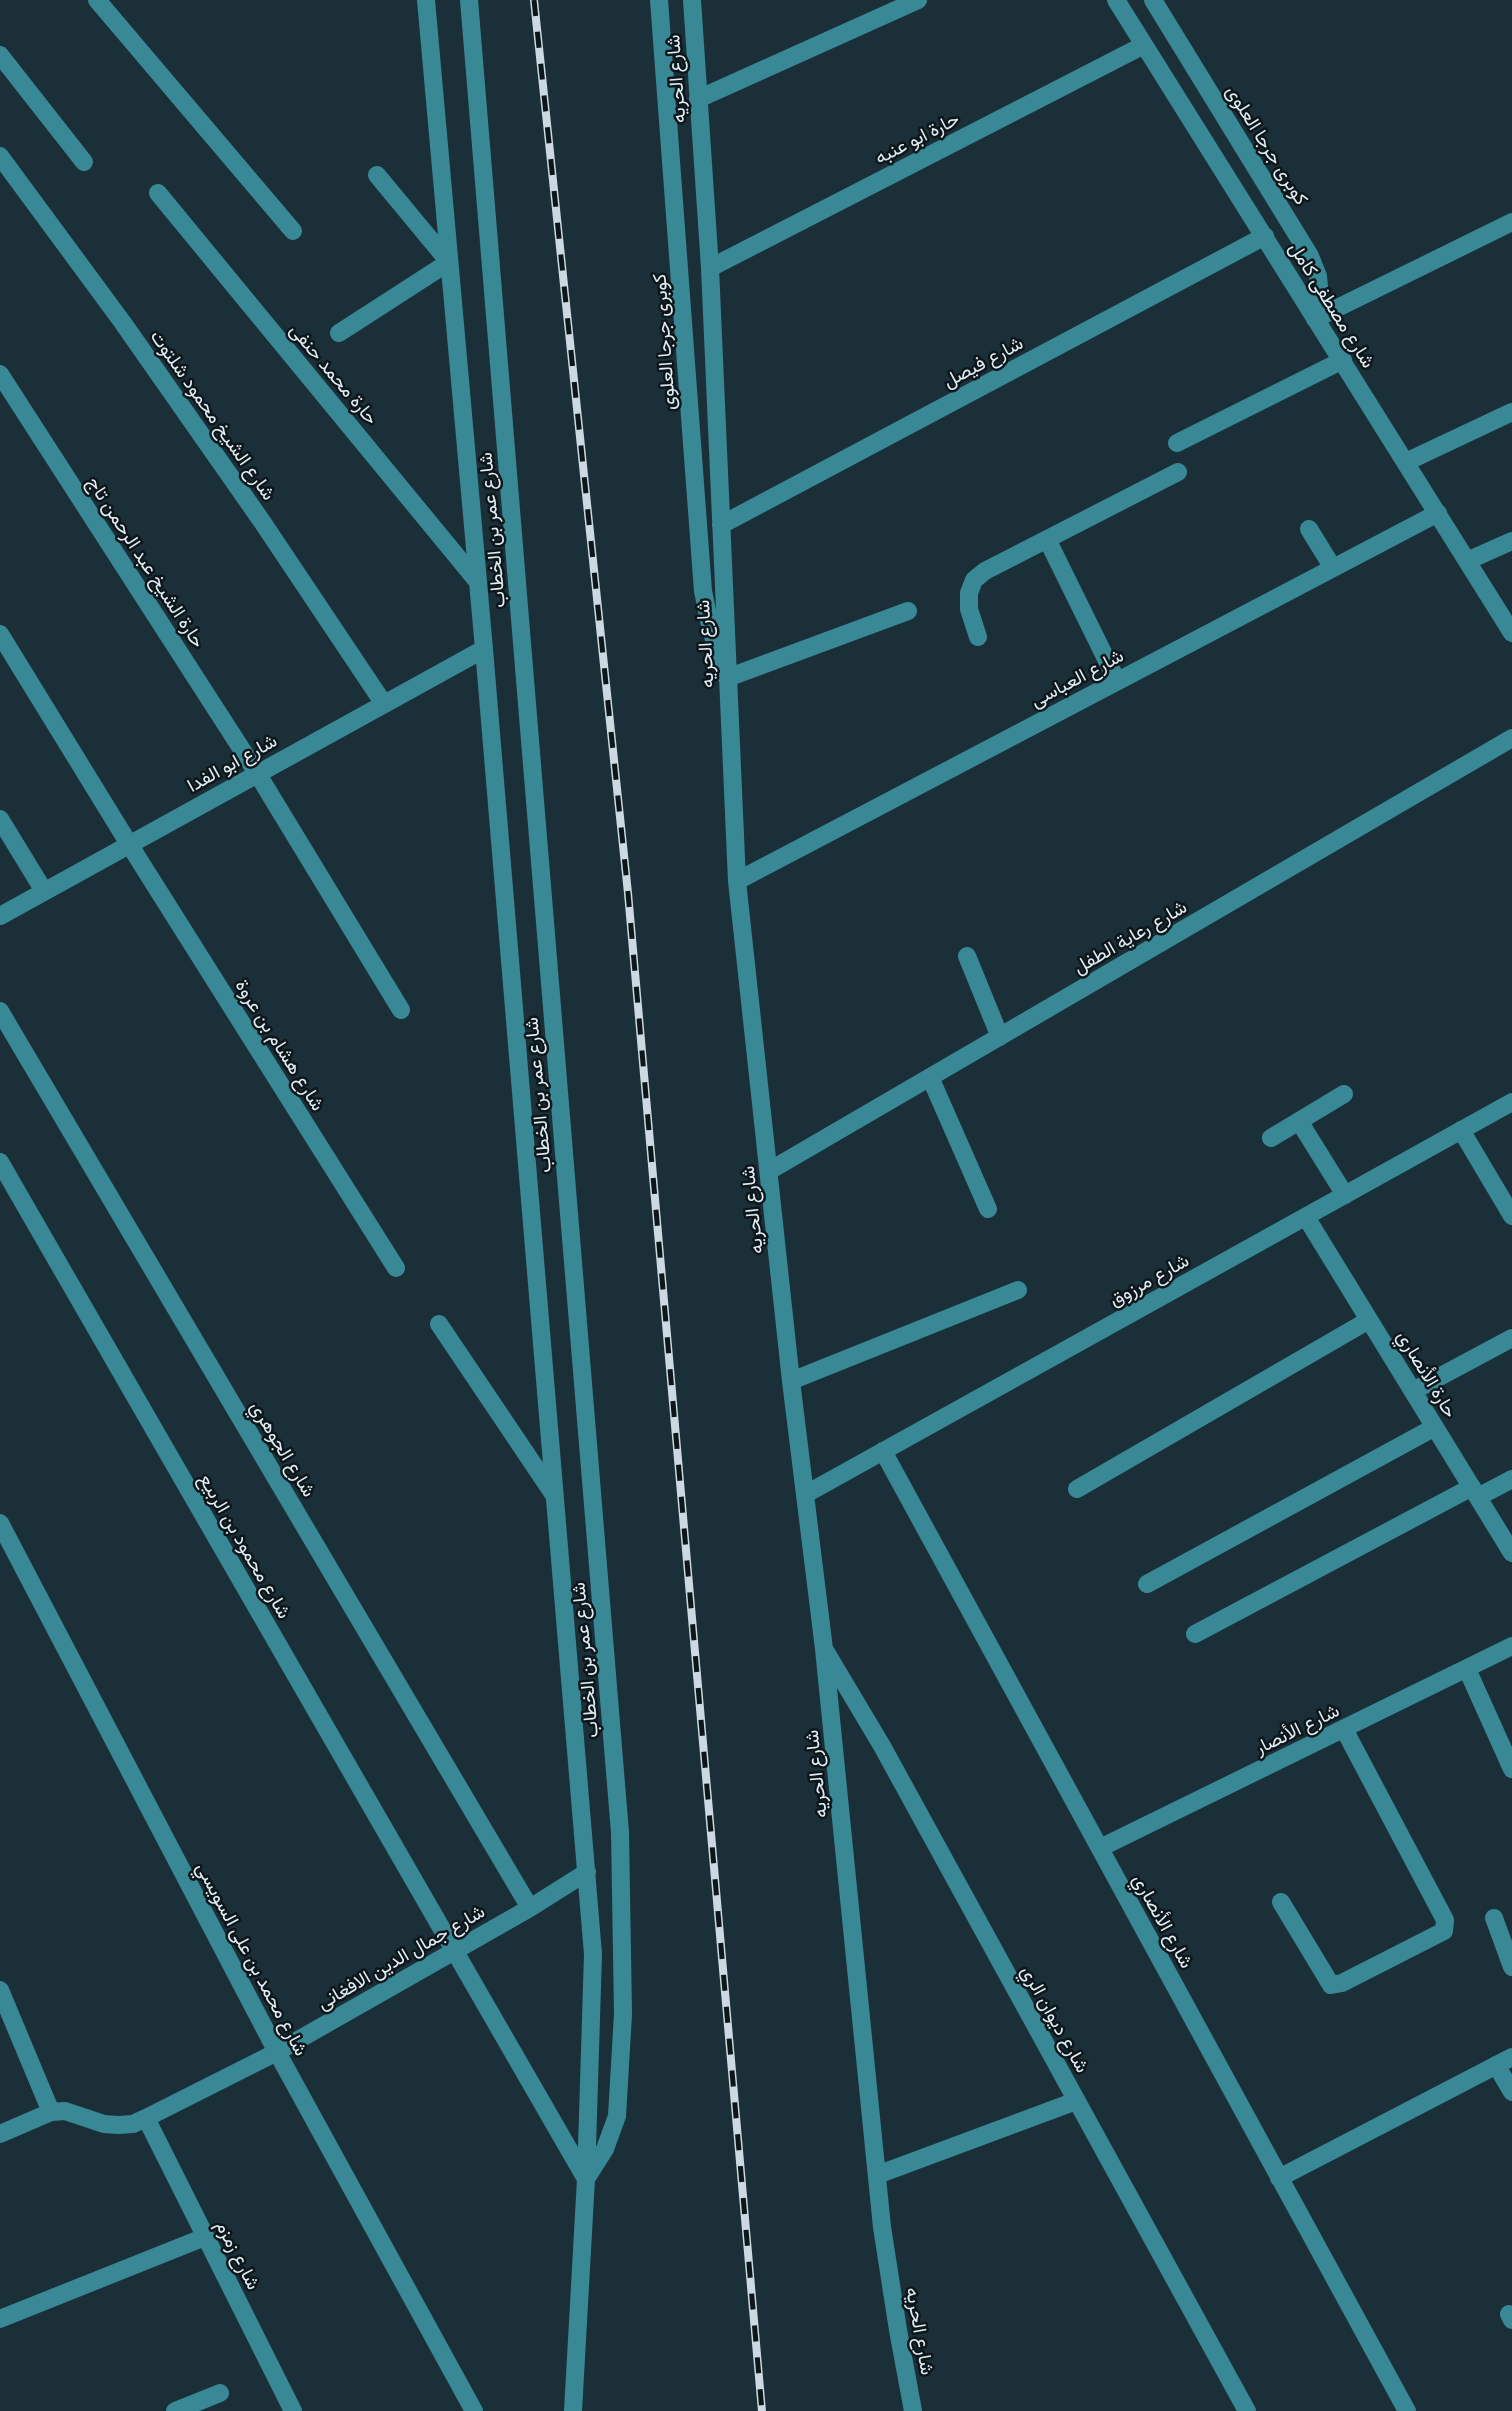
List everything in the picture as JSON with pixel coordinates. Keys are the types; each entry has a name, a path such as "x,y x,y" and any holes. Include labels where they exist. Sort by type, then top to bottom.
{"street":[{"path":"97,0 293,232"},
{"name":"شارع عمر بن الخطاب","path":"426,0 484,649 593,1954 586,2179 573,2411"},
{"name":"شارع عمر بن الخطاب","path":"469,0 620,1832 623,1974 617,2116 605,2150 586,2179"},
{"name":"كوبرى جرجا العلوى","path":"659,0 703,591 711,630 727,678"},
{"name":"شارع الحريه","path":"692,0 710,268 737,881 791,1381 824,1649 882,2227 913,2411"},
{"path":"698,99 918,0"},
{"name":"شارع مصطفى كامل","path":"1116,0 1512,633"},
{"name":"كوبرى جرجا العلوى","path":"1153,0 1310,256 1318,276 1320,299 1315,319"},
{"name":"حارة ابو عنبه","path":"710,268 1144,46"},
{"path":"0,55 83,163"},
{"name":"شارع الشيخ محمود شلتوت","path":"0,156 123,323 263,523 384,704"},
{"path":"339,333 449,262 377,175"},
{"name":"حارة محمد حنفى","path":"158,193 478,582"},
{"path":"1315,319 1512,222"},
{"name":"شارع فيصل","path":"721,525 1265,236"},
{"path":"1177,443 1343,360"},
{"name":"حارة الشيخ عبد الرحمن تاج","path":"0,374 257,773 401,1010"},
{"path":"1406,462 1512,412"},
{"path":"978,637 969,609 969,593 974,580 985,571 1178,472"},
{"name":"شارع العباسى","path":"737,881 1438,513"},
{"path":"1309,529 1333,568"},
{"path":"1047,539 1117,681"},
{"path":"1467,561 1512,541"},
{"path":"727,678 908,611"},
{"name":"شارع هشام بن عروة","path":"0,634 396,1268"},
{"name":"شارع ابو الفدا","path":"0,916 484,649"},
{"name":"شارع رعاية الطفل","path":"769,1171 1512,738"},
{"path":"0,819 44,891"},
{"path":"967,956 1000,1037"},
{"name":"شارع الجوهري","path":"0,1011 530,1908"},
{"path":"930,1077 988,1209"},
{"path":"1271,1138 1344,1094"},
{"name":"شارع مرزوق","path":"806,1494 1512,1102"},
{"path":"1299,1121 1345,1195"},
{"path":"1461,1130 1512,1216"},
{"name":"شارع محمود بن الربيع","path":"0,1162 586,2179"},
{"name":"حارة الأنصاري","path":"1306,1217 1512,1553"},
{"path":"791,1381 1018,1290"},
{"path":"1077,1489 1370,1320"},
{"path":"439,1324 556,1498"},
{"path":"1413,1391 1512,1338"},
{"path":"1147,1584 1435,1427"},
{"name":"شارع الأنصاري","path":"883,1451 1407,2411"},
{"path":"1195,1634 1475,1492 1512,1479"},
{"name":"شارع محمد بن على السويسي","path":"0,1523 277,2052 474,2411"},
{"name":"شارع الأنصار","path":"1100,1848 1512,1646"},
{"name":"شارع ديوان الري","path":"824,1649 882,1746 1247,2411"},
{"path":"1467,1669 1512,1769"},
{"path":"1281,1902 1331,1985 1342,1983 1444,1931 1445,1920 1344,1729"},
{"name":"شارع جمال الدين الافغانى","path":"51,2112 65,2111 104,2123 133,2124 277,2052 530,1908 587,1871"},
{"path":"1494,1918 1512,1967"},
{"path":"0,1990 51,2112 0,2134"},
{"path":"1279,2178 1504,2061 1512,2092"},
{"path":"877,2175 1076,2101"},
{"name":"شارع زمزم","path":"146,2118 293,2411"},
{"path":"0,2319 205,2237"},
{"path":"175,2411 220,2393"}],"railway":[{"path":"534,0 628,893 762,2411"}]}
